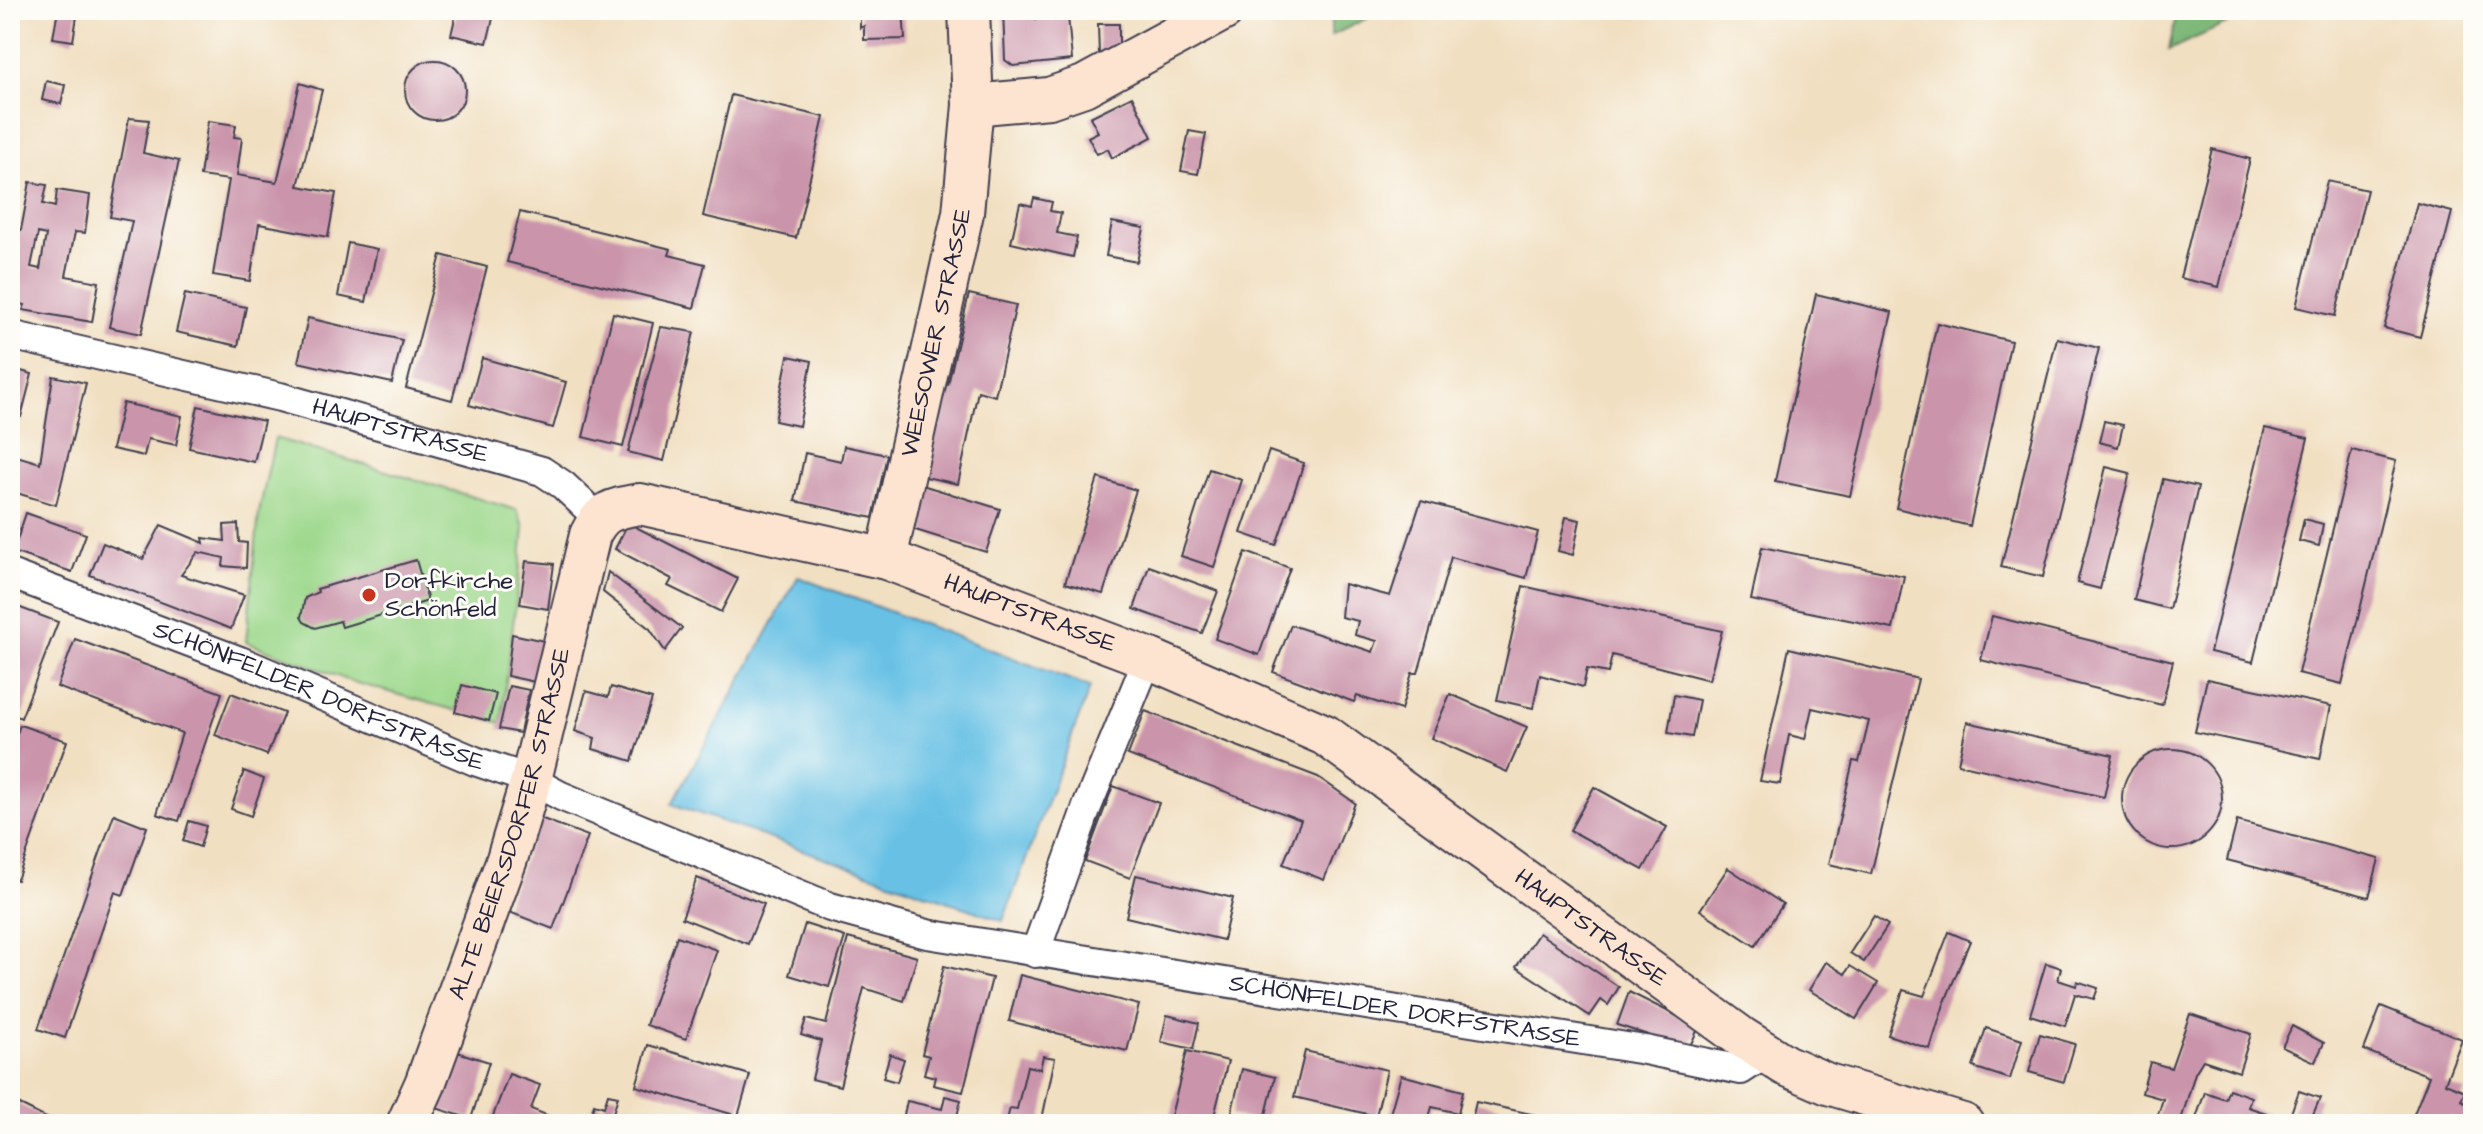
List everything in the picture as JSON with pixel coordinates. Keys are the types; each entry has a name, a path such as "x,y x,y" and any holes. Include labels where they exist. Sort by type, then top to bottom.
{"main road":[{"name":"WEESOWER STRASSE","path":"886,559 963,213 973,105 969,10"},
{"path":"973,105 1049,98 1084,86 1224,10"},
{"name":"HAUPTSTRASSE","path":"598,518 615,508 640,504 886,559 1148,658 1325,735 1785,1065 1828,1084 1963,1124"},
{"name":"ALTE BEIERSDORFER STRASSE","path":"407,1124 425,1084 507,859 531,780 586,549 598,518"}],"street":[{"name":"HAUPTSTRASSE","path":"10,335 280,397 542,471 563,485 598,518"},
{"name":"SCHÖNFELDER DORFSTRASSE","path":"10,574 240,661 830,907 927,934 1630,1048 1741,1070 1767,1053"},
{"path":"1035,953 1087,807 1148,658"}],"green space":[{"path":"1331,10 1384,10 1331,36"},
{"path":"2177,10 2238,10 2237,19 2169,50"},
{"path":"275,438 517,510 524,527 501,723 353,682 246,642 259,513"}],"water":[{"path":"798,577 1090,687 1003,921 672,804"}],"building":[{"path":"58,10 78,10 73,41 53,38"},
{"path":"457,10 495,10 487,43 451,35"},
{"path":"903,10 905,39 864,40 864,26 860,28 860,12"},
{"path":"1003,10 1041,10 1037,19 1068,16 1072,60 1013,66 1005,60"},
{"path":"1098,24 1119,24 1119,48 1099,56"},
{"path":"435,60 447,62 456,69 463,78 463,102 456,111 447,118 435,120 423,118 414,111 407,102 405,90 407,78 414,69 423,62"},
{"path":"46,81 65,85 61,104 42,100"},
{"path":"300,83 322,90 298,186 336,193 328,237 259,224 250,281 213,275 229,180 200,176 208,121 236,125 234,137 242,138 237,175 277,182"},
{"path":"731,95 824,117 796,238 703,216"},
{"path":"1132,96 1152,137 1112,158 1108,149 1097,154 1088,137 1098,132 1090,117"},
{"path":"129,118 149,120 143,153 179,161 141,334 109,327 132,221 110,217"},
{"path":"1189,131 1206,134 1198,174 1181,171"},
{"path":"2212,149 2250,159 2219,287 2180,278"},
{"path":"2327,181 2367,190 2335,316 2296,307"},
{"path":"30,182 47,185 43,204 55,207 57,190 90,195 85,233 75,232 66,276 99,282 92,322 23,310 25,305 10,302 20,244 12,243 14,229 21,230","holes":["38,233 46,235 40,269 31,267"]},
{"path":"1034,198 1052,202 1050,211 1061,213 1057,233 1077,237 1073,257 1011,243 1020,203 1032,206"},
{"path":"2417,203 2452,212 2420,337 2384,328"},
{"path":"520,212 671,249 669,255 705,264 694,308 507,262"},
{"path":"1112,222 1144,228 1137,262 1106,256"},
{"path":"348,243 377,249 366,302 338,296"},
{"path":"441,255 487,267 452,400 406,388"},
{"path":"185,294 246,307 238,346 176,332"},
{"path":"969,294 1016,305 995,396 978,391 958,484 921,476 941,384 948,385"},
{"path":"1816,294 1892,312 1850,496 1775,481"},
{"path":"613,313 653,323 623,447 583,437"},
{"path":"308,318 402,340 392,383 298,362"},
{"path":"1937,323 2011,341 1970,526 1896,508"},
{"path":"661,327 694,332 664,461 628,452"},
{"path":"2057,338 2099,348 2043,577 2001,567"},
{"path":"788,356 812,361 799,426 775,421"},
{"path":"482,358 566,382 553,428 469,405"},
{"path":"10,368 32,374 21,417 10,414"},
{"path":"53,376 86,383 56,505 10,491 10,454 40,463"},
{"path":"123,403 182,416 176,445 148,439 144,456 112,449"},
{"path":"198,406 264,421 254,462 189,448"},
{"path":"2104,421 2123,425 2118,447 2099,442"},
{"path":"2265,428 2308,438 2253,662 2210,652"},
{"path":"844,446 887,455 873,518 795,501 805,453 841,461"},
{"path":"2352,450 2396,461 2342,684 2298,673"},
{"path":"1269,451 1304,463 1276,545 1241,533"},
{"path":"2106,467 2130,473 2100,589 2077,583"},
{"path":"1209,469 1242,480 1214,567 1181,556"},
{"path":"1098,478 1136,490 1103,594 1065,583"},
{"path":"2163,479 2198,487 2169,609 2134,600"},
{"path":"922,485 1000,509 986,552 909,528"},
{"path":"1421,501 1538,532 1526,578 1451,557 1418,673 1412,673 1401,710 1357,696 1354,702 1273,672 1291,625 1373,652 1377,641 1355,635 1358,621 1341,617 1344,584 1390,596"},
{"path":"26,513 86,534 72,572 13,552"},
{"path":"1566,517 1580,520 1573,555 1558,551"},
{"path":"2304,519 2323,524 2319,546 2299,541"},
{"path":"628,523 738,579 721,612 668,586 672,579 615,549"},
{"path":"238,524 239,542 247,543 246,568 223,566 224,558 198,552 181,575 244,595 231,629 90,575 103,543 143,559 161,525 204,543 203,538 225,541 224,525"},
{"path":"1762,547 1904,576 1893,629 1751,600"},
{"path":"1246,552 1290,568 1259,655 1215,639"},
{"name":"Dorfkirche Schönfeld","path":"416,560 428,601 342,627 340,621 315,628 301,617 305,598 318,592 317,589"},
{"path":"526,561 554,564 548,609 520,604"},
{"path":"1149,566 1218,591 1202,633 1134,609"},
{"path":"608,572 682,628 665,651 650,629 603,592"},
{"path":"1523,586 1722,631 1709,680 1612,655 1608,673 1587,669 1583,687 1540,675 1533,708 1497,700"},
{"path":"10,604 58,622 21,718 10,713"},
{"path":"1992,616 2173,661 2162,705 1981,660"},
{"path":"512,634 544,641 535,682 507,676"},
{"path":"75,639 222,693 179,821 157,814 182,733 57,687"},
{"path":"1789,648 1918,679 1871,874 1829,864 1853,761 1859,762 1869,721 1812,708 1805,739 1789,735 1780,784 1760,781"},
{"path":"2207,679 2331,706 2320,759 2195,732"},
{"path":"462,685 496,694 489,721 455,712"},
{"path":"509,686 529,690 520,733 499,729"},
{"path":"611,687 652,699 632,761 593,749 595,738 575,731 586,691 608,697"},
{"path":"231,693 284,713 267,755 215,735"},
{"path":"1450,694 1527,727 1507,772 1431,738"},
{"path":"1674,695 1699,700 1692,737 1668,733"},
{"path":"1145,711 1318,777 1355,803 1324,880 1283,864 1301,820 1128,755"},
{"path":"1967,722 2113,755 2104,797 1958,764"},
{"path":"20,725 67,741 17,880 10,877 10,753"},
{"path":"2172,749 2191,753 2207,764 2218,780 2222,799 2218,818 2207,834 2191,845 2172,849 2153,845 2137,834 2126,818 2122,799 2126,780 2137,764 2153,753"},
{"path":"244,771 264,779 251,816 231,809"},
{"path":"1113,786 1159,803 1130,878 1085,861"},
{"path":"1594,787 1667,827 1643,870 1570,830"},
{"path":"114,814 147,827 123,895 115,892 65,1038 38,1029"},
{"path":"540,818 588,836 553,929 504,910"},
{"path":"189,821 206,826 200,847 183,841"},
{"path":"2237,821 2379,859 2369,897 2227,860"},
{"path":"1728,868 1783,904 1755,946 1700,910"},
{"path":"1136,875 1233,898 1223,940 1126,917"},
{"path":"697,878 764,904 748,944 682,918"},
{"path":"1874,916 1888,925 1864,962 1850,953"},
{"path":"805,924 845,937 829,987 789,975"},
{"path":"1949,932 1970,941 1944,1004 1930,1049 1888,1035 1903,990 1924,996"},
{"path":"1539,933 1619,987 1608,1005 1601,1000 1590,1016 1516,967"},
{"path":"677,936 717,950 686,1039 646,1025"},
{"path":"848,938 917,957 904,1001 864,988 840,1086 812,1079 821,1041 801,1035 806,1019 826,1024"},
{"path":"1826,962 1845,974 1850,966 1878,983 1856,1019 1809,990"},
{"path":"2046,963 2061,968 2058,980 2076,986 2077,981 2098,988 2094,999 2075,994 2065,1026 2030,1015"},
{"path":"944,966 992,978 963,1092 933,1085 935,1077 924,1074 929,1056 922,1054"},
{"path":"1020,975 1139,1005 1127,1051 1009,1021"},
{"path":"1629,992 1699,1027 1689,1048 1617,1025"},
{"path":"2381,1006 2462,1039 2445,1083 2465,1091 2461,1100 2473,1106 2471,1124 2450,1117 2447,1124 2410,1124 2429,1076 2364,1050"},
{"path":"2190,1014 2251,1034 2239,1072 2203,1060 2195,1073 2180,1124 2155,1124 2163,1099 2142,1093 2150,1062 2171,1068"},
{"path":"1167,1015 1199,1023 1193,1049 1161,1042"},
{"path":"2292,1026 2324,1043 2315,1062 2282,1047"},
{"path":"1986,1028 2022,1040 2010,1079 1973,1067"},
{"path":"2040,1034 2075,1044 2064,1082 2029,1072"},
{"path":"648,1045 750,1075 738,1116 636,1086"},
{"path":"454,1051 489,1062 471,1119 436,1108"},
{"path":"1187,1051 1228,1061 1212,1124 1169,1124"},
{"path":"1305,1051 1387,1070 1376,1116 1294,1097"},
{"path":"890,1054 904,1059 897,1082 883,1078"},
{"path":"1043,1056 1055,1058 1041,1124 1006,1124 1010,1108 1017,1109 1027,1066 1040,1069"},
{"path":"1242,1069 1275,1077 1264,1123 1231,1115"},
{"path":"509,1074 540,1085 531,1109 569,1124 490,1124"},
{"path":"1401,1075 1463,1091 1458,1113 1432,1107 1427,1124 1388,1121"},
{"path":"2229,1089 2251,1097 2248,1107 2266,1113 2263,1124 2194,1124 2205,1092 2225,1099"},
{"path":"2299,1091 2320,1098 2309,1124 2287,1124"},
{"path":"608,1094 618,1096 610,1124 588,1124 594,1104 604,1107"},
{"path":"945,1096 961,1100 955,1124 902,1124 907,1101 942,1109"},
{"path":"10,1100 58,1124 10,1124"},
{"path":"1476,1102 1536,1115 1535,1118 1558,1124 1471,1124"}],"place":[{"name":"Dorfkirche Schönfeld","path":"369,595"}]}
